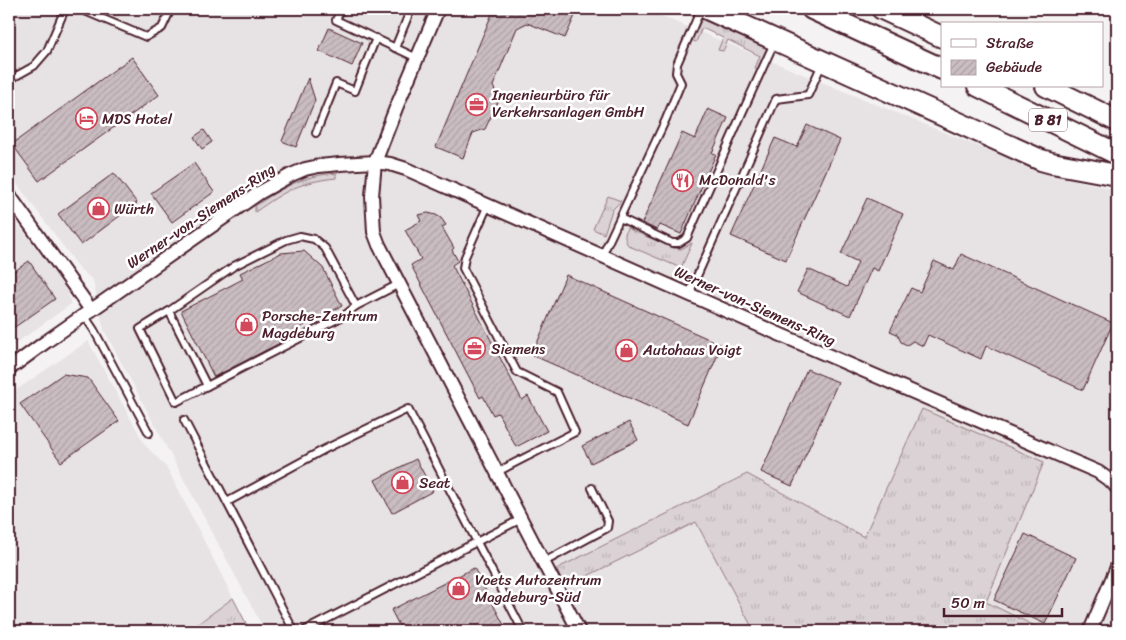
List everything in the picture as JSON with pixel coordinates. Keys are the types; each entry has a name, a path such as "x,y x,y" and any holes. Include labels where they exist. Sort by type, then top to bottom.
{"highway":[{"path":"707,9 1041,160 1052,164 1117,175"},
{"path":"812,9 941,69"},
{"path":"882,9 941,37"},
{"name":"B 81","path":"982,88 1117,154"},
{"name":"B 81","path":"1050,88 1117,121"}],"street":[{"path":"438,9 374,162 372,196 374,232 399,284 579,631"},
{"name":"Werner-von-Siemens-Ring","path":"9,369 259,193 284,178 305,169 319,166 374,162 406,169 873,376 1098,472 1117,488"},
{"path":"9,195 88,313"},
{"path":"1090,631 1117,567"}],"lane":[{"path":"9,80 34,66 47,51 65,9"},
{"path":"80,9 146,37 162,28 170,9"},
{"path":"341,9 336,20 416,58"},
{"path":"395,48 412,9"},
{"path":"602,256 681,83 676,73 677,64 701,9"},
{"path":"316,134 336,83 355,91 376,38"},
{"path":"620,218 672,243 679,243 688,237 776,39"},
{"path":"689,294 776,99 808,95 823,60"},
{"path":"488,205 465,257 463,268 517,372 557,392 575,432 496,472"},
{"path":"356,306 325,248 314,239 300,236 286,240 234,266 140,329 176,402 345,315 356,306 399,284"},
{"path":"169,311 207,386"},
{"path":"88,313 94,330 149,433"},
{"path":"227,502 325,449 408,409 522,631"},
{"path":"184,420 294,631"},
{"path":"544,562 607,528 608,521 592,488"},
{"path":"304,631 521,519"}],"shaded area":[{"path":"9,9 644,9 972,144 1054,175 1117,190 1117,631 265,631 104,330 93,280 81,270 9,173"},
{"path":"9,213 66,286 71,304 9,348"},
{"path":"88,341 145,445 167,468 233,598 188,631 9,631 9,395"}],"green space":[{"path":"703,17 769,45 758,69 755,68 760,56 728,40 723,51 718,50 723,38 702,28 696,42 691,40 698,20"},
{"path":"336,173 336,178 302,185 275,198 255,212 255,206 293,184 313,177"},
{"path":"608,196 621,201 612,210 604,234 593,229"},
{"path":"627,228 673,248 681,249 692,243 681,268 629,246 625,237"},
{"path":"922,409 1044,462 986,602 1045,631 754,631 696,522 565,587 556,569 747,474 864,537"},
{"path":"233,598 250,631 188,631"}],"building":[{"path":"494,9 578,9 565,38 527,23 517,28 493,86 499,100 485,129 473,133 463,158 436,147"},
{"path":"329,28 362,43 352,66 319,51"},
{"name":"MDS Hotel","path":"132,57 159,95 39,181 12,144"},
{"path":"308,78 315,100 296,147 282,141"},
{"name":"McDonald's","path":"708,109 728,118 712,153 716,154 681,234 660,225 657,230 642,223 682,133 695,139"},
{"path":"807,125 840,140 786,260 731,236 775,138 797,147"},
{"path":"204,130 212,142 202,149 194,137"},
{"path":"194,163 214,192 172,222 151,193"},
{"name":"Würth","path":"114,173 137,203 81,245 58,214"},
{"path":"867,198 903,214 878,271 872,268 850,316 797,292 808,269 847,287 858,262 841,254"},
{"name":"Siemens","path":"428,213 441,218 446,225 442,227 454,248 452,250 458,261 452,265 522,400 528,396 547,431 516,447 498,413 493,415 483,396 480,398 411,265 421,259 405,230 421,221 418,215"},
{"name":"Porsche-Zentrum Magdeburg","path":"304,251 323,268 342,306 278,339 280,343 214,377 181,311 243,279 240,273 281,253"},
{"path":"961,254 1113,323 1083,390 986,346 981,359 928,335 923,346 913,341 907,345 901,342 897,334 890,331 911,288 920,292 934,261 954,270"},
{"path":"29,261 55,299 9,331 9,275"},
{"name":"Autohaus Voigt","path":"566,275 722,345 688,424 532,355"},
{"path":"807,369 838,382 792,486 761,472"},
{"path":"63,374 88,378 119,421 61,462 20,404"},
{"path":"629,422 638,440 591,463 582,446"},
{"name":"Seat","path":"416,459 433,491 392,513 375,480"},
{"path":"1025,534 1076,558 1045,624 994,600"},
{"name":"Voets Autozentrum Magdeburg-Süd","path":"474,568 507,631 402,631 391,610"}],"place":[{"name":"Ingenieurbüro für Verkehrsanlagen GmbH","path":"476,104"},
{"name":"MDS Hotel","path":"86,119"},
{"name":"McDonald's","path":"683,180"},
{"name":"Würth","path":"98,209"},
{"name":"Porsche-Zentrum Magdeburg","path":"246,325"},
{"name":"Siemens","path":"475,349"},
{"name":"Autohaus Voigt","path":"627,350"},
{"name":"Seat","path":"403,483"},
{"name":"Voets Autozentrum Magdeburg-Süd","path":"459,589"}]}
